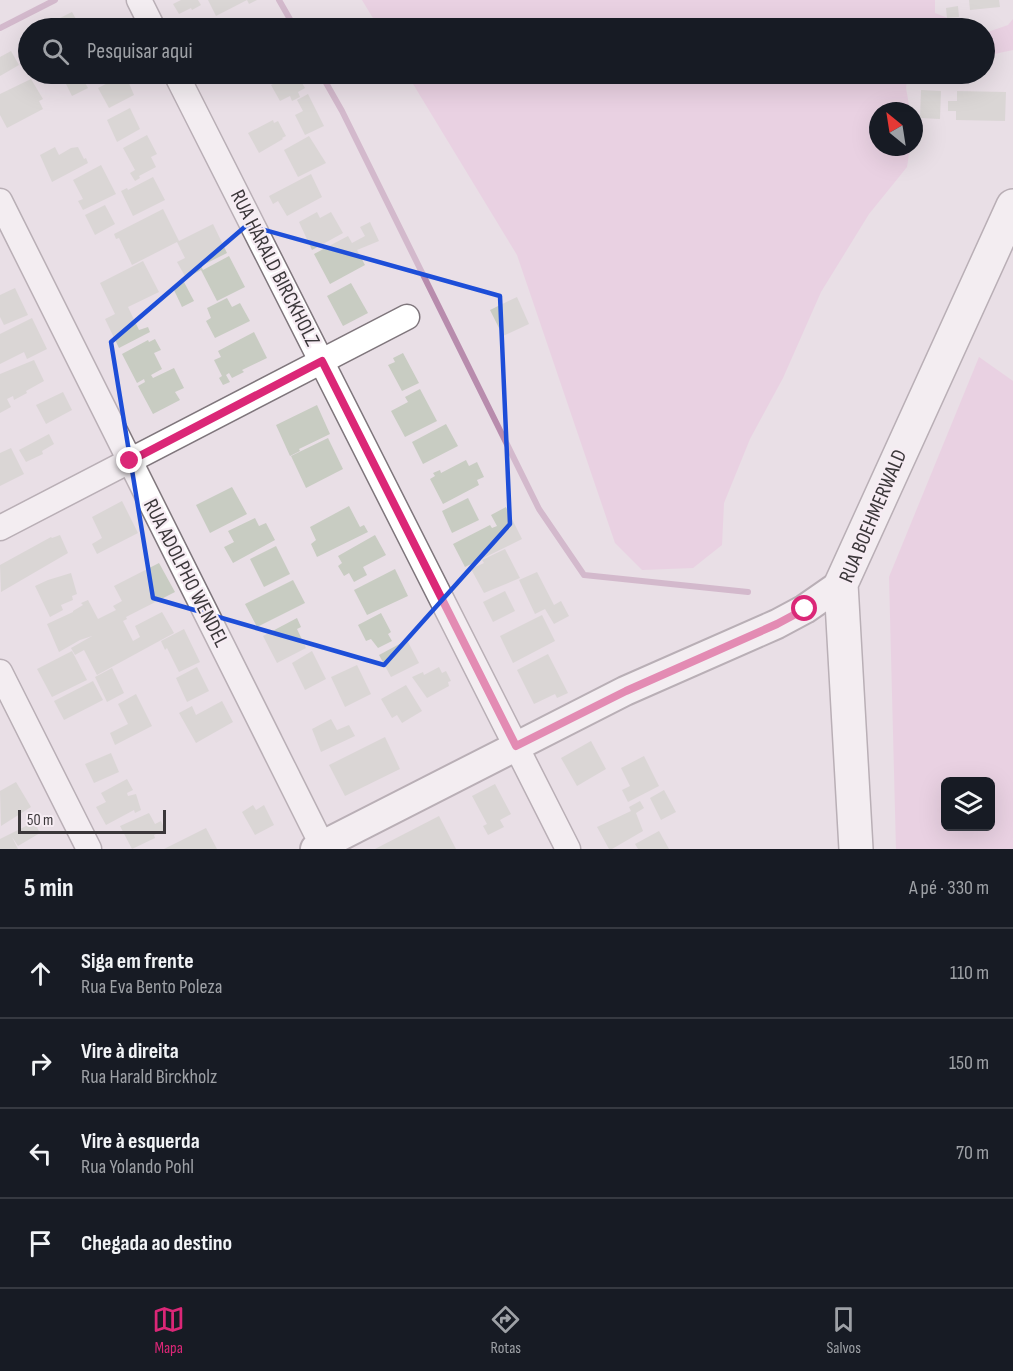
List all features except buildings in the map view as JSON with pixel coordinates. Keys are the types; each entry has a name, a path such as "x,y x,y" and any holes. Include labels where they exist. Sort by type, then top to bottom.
{"main road":[{"name":"RUA BOEHMERWALD","path":"856,849 841,585 1009,226"}],"street":[{"path":"139,0 148,18"},
{"name":"RUA HARALD BIRCKHOLZ","path":"181,84 568,849"},
{"name":"RUA ADOLPHO WENDEL","path":"0,201 320,848"},
{"path":"0,528 407,317"},
{"path":"320,848 626,691 777,624 841,585"},
{"path":"0,672 89,849"}],"highlighted area":[{"path":"247,225 500,296 510,524 384,665 153,598 111,342"}],"shaded area":[{"path":"362,0 935,0 935,13 948,18 373,18"},
{"path":"1013,19 1013,50 995,54 995,30 1008,25"},
{"path":"413,84 907,84 908,102 869,102 869,156 909,156 907,167 869,214 821,292 783,378 750,439 724,503 722,545 693,568 642,570 615,543 517,255"},
{"path":"979,357 1013,381 1013,849 896,849 889,577"}],"waterway":[{"path":"20,18 55,0"},
{"path":"279,0 289,18"},
{"path":"0,28 18,19"},
{"path":"327,84 539,509 584,575 748,592"}],"route":[{"path":"130,461 322,361 516,746 626,691 777,624 805,609"}]}
